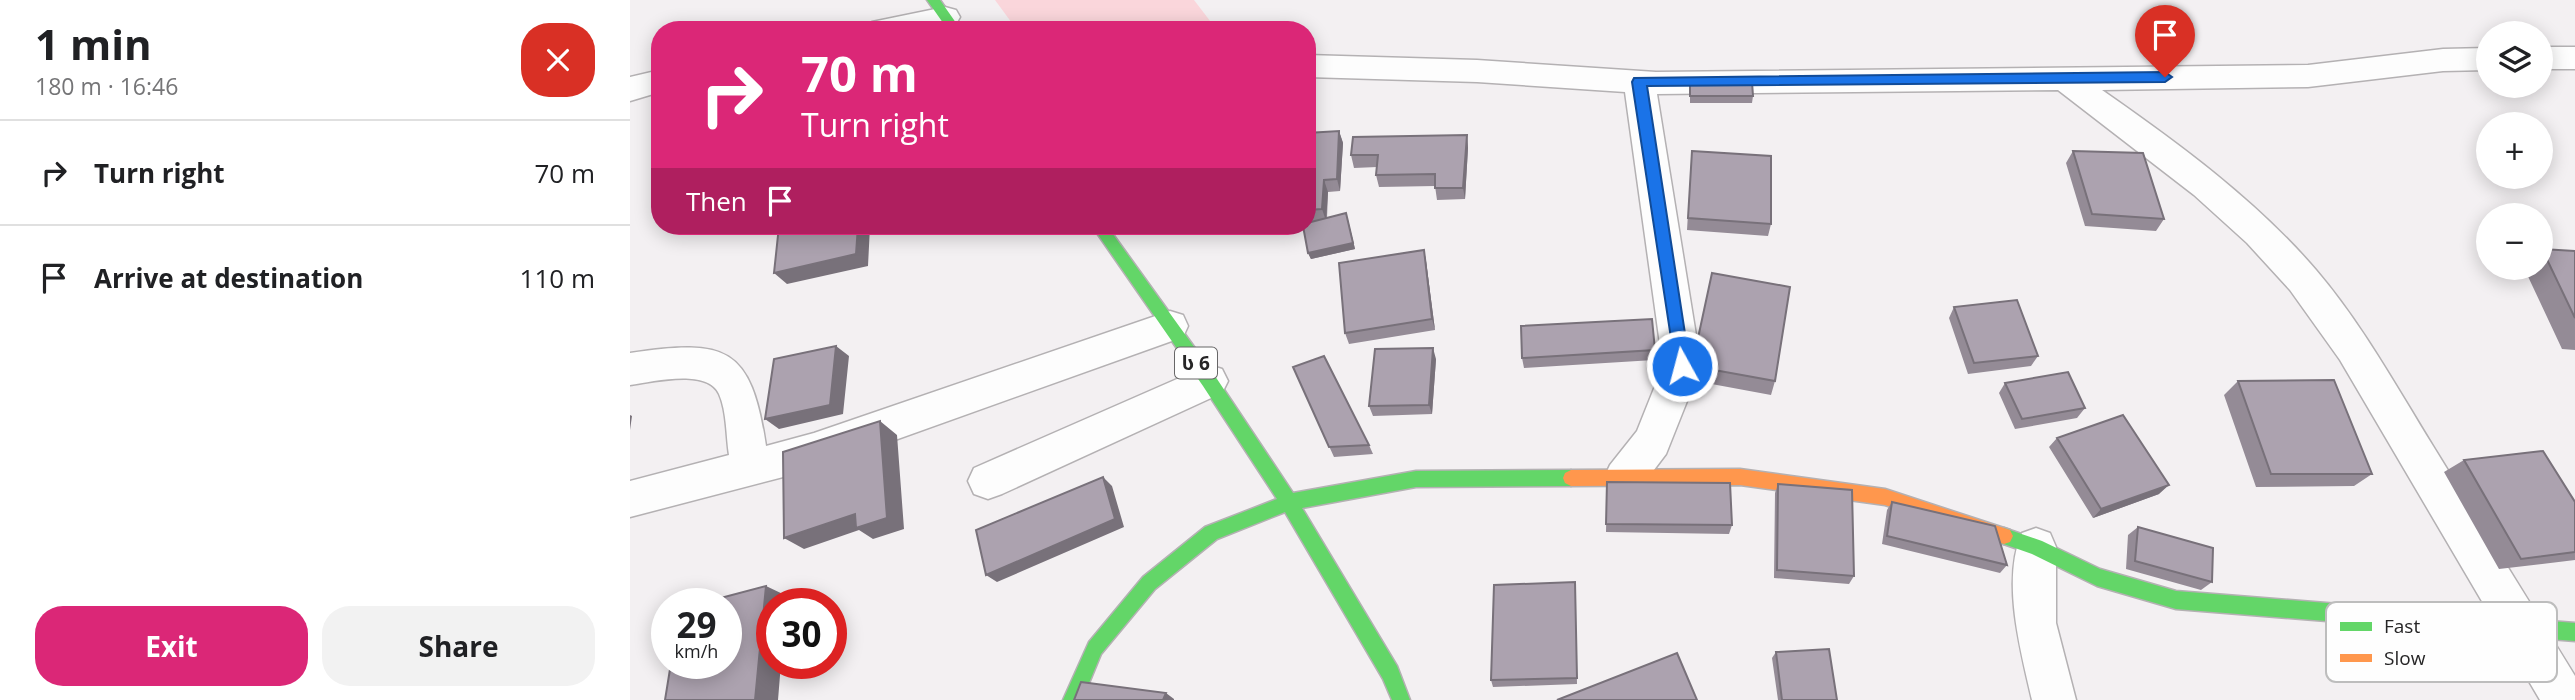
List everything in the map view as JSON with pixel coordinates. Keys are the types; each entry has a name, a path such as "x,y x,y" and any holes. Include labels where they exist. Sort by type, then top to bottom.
{"main road":[{"name":"ს 6","path":"1105,235 1209,381 1289,502 1390,673 1401,700"},
{"path":"1072,700 1095,648 1149,583 1211,533 1289,502 1416,479 1740,477 1885,497 2036,547 2097,577 2176,600 2326,613"},
{"path":"2557,631 2575,632"}],"street":[{"path":"920,21 944,15"},
{"path":"2553,58 2575,58"},
{"path":"1316,66 1477,71 1639,82 2308,76 2444,60 2476,59"},
{"path":"2063,78 2112,111 2182,166 2285,260 2325,310 2367,372 2505,602"},
{"path":"1624,478 1652,442 1682,366 1639,82"},
{"path":"630,89 651,83"},
{"path":"630,499 814,451 1170,326"},
{"path":"630,369 683,362 715,368 735,387 750,467"},
{"path":"988,481 1209,381"},
{"path":"2036,547 2035,623 2054,700"},
{"path":"2554,682 2565,700"}],"shaded area":[{"path":"995,0 1194,0 1210,21 1010,21"}],"building":[{"path":"1690,81 1752,82 1753,96 1690,96"},
{"path":"1339,131 1337,179 1324,180 1322,209 1316,209 1316,132"},
{"path":"1467,135 1463,188 1435,188 1435,174 1376,175 1378,155 1351,155 1353,137"},
{"path":"1692,151 1771,156 1771,224 1688,218"},
{"path":"2073,151 2143,153 2164,219 2092,214"},
{"path":"1346,213 1353,243 1308,253 1305,235 1316,235 1316,221"},
{"path":"778,235 857,235 856,254 774,273"},
{"path":"1424,250 1432,319 1345,333 1339,263"},
{"path":"2553,250 2575,251 2575,318 2553,272"},
{"path":"1712,273 1790,287 1775,381 1692,366"},
{"path":"2017,300 2038,356 1974,363 1954,307"},
{"path":"1652,319 1655,350 1522,358 1521,326"},
{"path":"836,346 830,405 765,419 774,359"},
{"path":"1433,348 1429,405 1369,406 1375,349"},
{"path":"1324,356 1369,445 1329,447 1293,367"},
{"path":"2068,372 2085,408 2022,419 2005,383"},
{"path":"2334,380 2372,474 2271,474 2238,381"},
{"path":"2123,415 2169,485 2101,509 2057,438"},
{"path":"880,421 887,518 856,528 855,514 784,538 783,452"},
{"path":"2543,451 2575,502 2575,552 2521,559 2464,460"},
{"path":"1103,477 1115,519 986,575 976,530"},
{"path":"1607,482 1730,483 1732,525 1606,524"},
{"path":"1778,484 1852,490 1854,576 1777,570"},
{"path":"1892,502 1995,526 2007,565 1887,536"},
{"path":"2138,527 2213,548 2212,582 2135,561"},
{"path":"1575,582 1577,678 1491,680 1494,585"},
{"path":"756,589 755,700 665,700 668,679 742,679 742,592"},
{"path":"1829,649 1837,700 1782,700 1776,652"},
{"path":"1677,653 1697,700 1557,700"},
{"path":"1081,682 1166,693 1163,700 1074,700"}],"traffic: fast":[{"path":"933,0 948,21"},
{"path":"1105,235 1209,381 1289,502 1390,673 1401,700"},
{"path":"1072,700 1095,648 1149,583 1211,533 1289,502 1416,479 1571,478"},
{"path":"2004,536 2036,547 2097,577 2176,600 2326,612"},
{"path":"2557,631 2575,632"}],"traffic: slow":[{"path":"1571,478 1740,477 1885,497 2004,536"}],"route":[{"path":"1682,366 1639,82 2165,77"}]}
